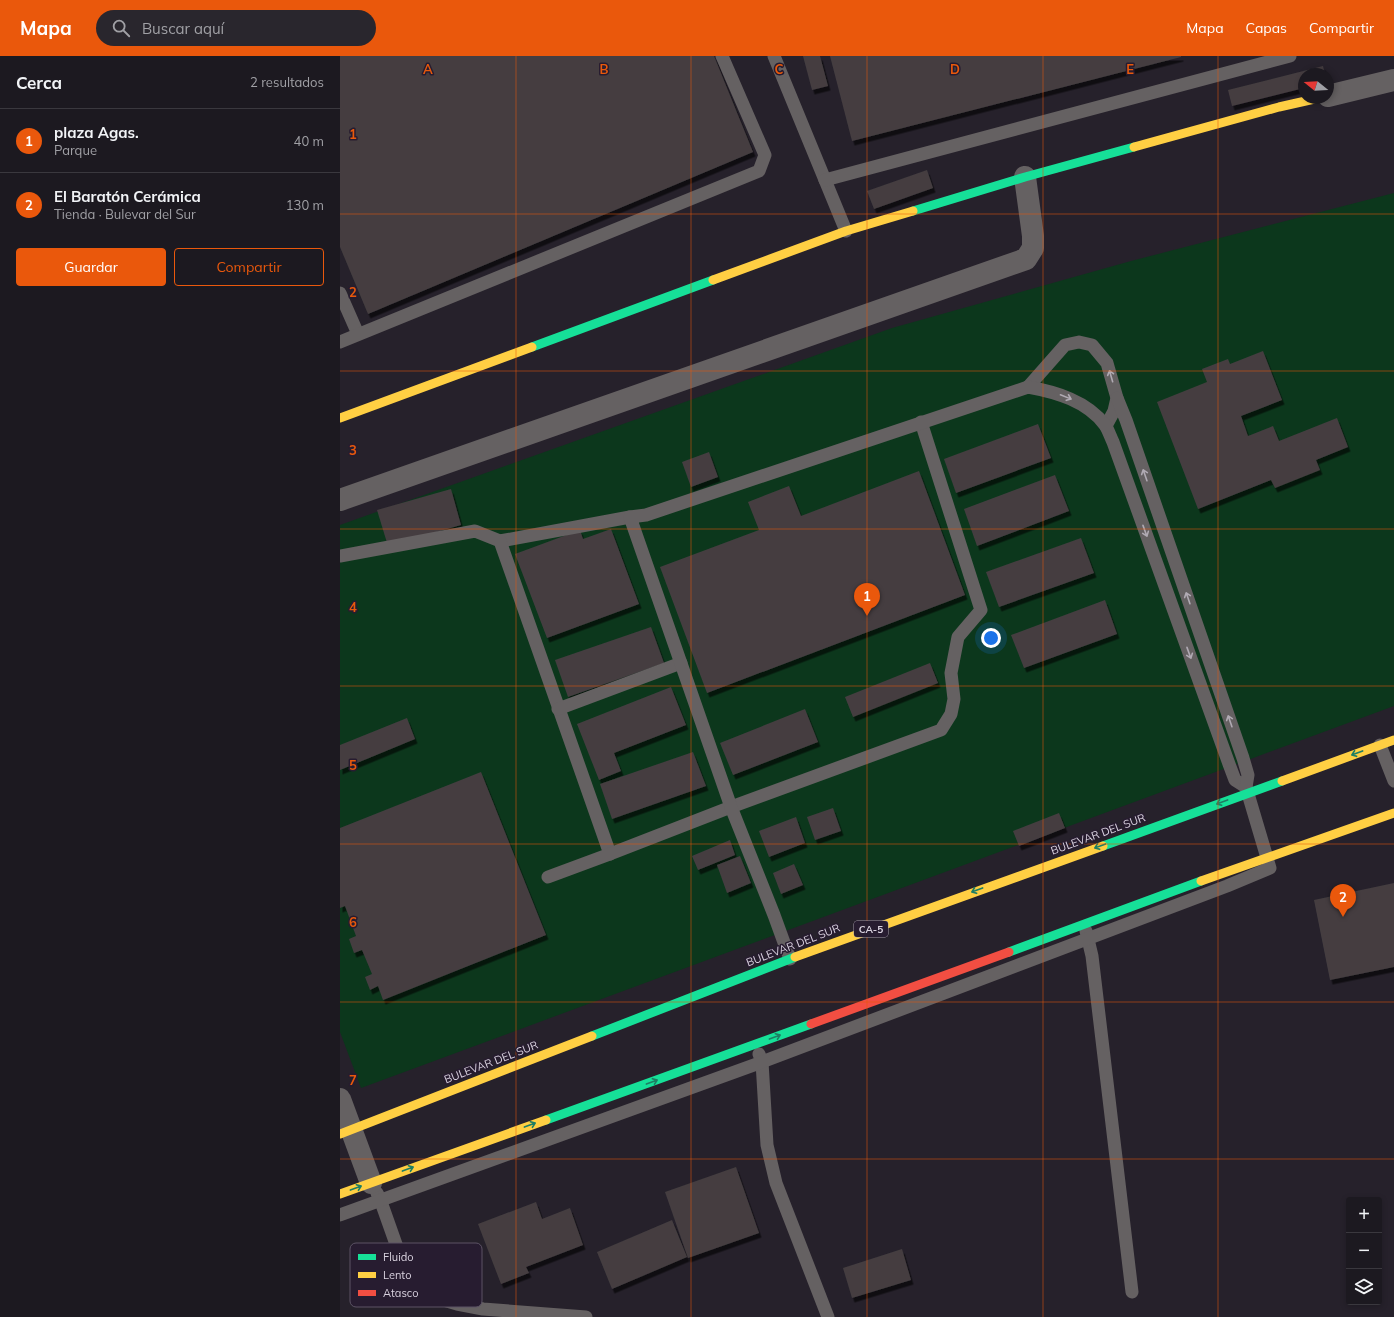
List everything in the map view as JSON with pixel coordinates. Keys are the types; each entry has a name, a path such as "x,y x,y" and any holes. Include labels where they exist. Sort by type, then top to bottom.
{"main road":[{"path":"340,418 846,231 1025,177 1298,103"},
{"name":"BULEVAR DEL SUR","path":"346,1132 790,959 1247,790 1394,740"},
{"path":"340,1194 376,1191 757,1044 1267,857 1394,813"}],"street":[{"path":"1334,95 1394,80"},
{"path":"340,500 1026,259 1033,248 1033,236 1025,177"},
{"path":"340,1099 346,1132 376,1191"}],"lane":[{"path":"340,342 759,171 765,156 722,56"},
{"path":"774,56 846,231"},
{"path":"825,180 1290,56"},
{"path":"340,293 358,334"},
{"path":"340,556 475,532 500,541 646,515 1028,386 1065,345 1079,342 1092,345 1107,363 1117,398 1126,420 1243,758 1248,775 1247,790 1270,868 1228,886 762,1062 376,1191 340,1215"},
{"path":"1028,386 1049,391 1078,402 1096,415 1106,426 1229,764 1236,780 1247,790"},
{"path":"1106,426 1114,411 1117,398"},
{"path":"548,876 941,730 951,714 954,699 951,673 958,637 981,610 921,422"},
{"path":"630,517 731,807 790,959"},
{"path":"500,541 610,854"},
{"path":"558,709 681,663"},
{"path":"1380,745 1394,781"},
{"path":"1084,924 1092,956 1132,1292"},
{"path":"757,1044 762,1062 767,1145 776,1183 828,1317"},
{"path":"376,1191 395,1243"},
{"path":"473,1307 586,1317"}],"green space":[{"path":"1394,193 1394,706 361,1088 340,1032 340,525 892,328 1131,261"}],"building":[{"path":"340,56 714,56 753,152 368,314 340,247"},
{"path":"803,56 820,56 828,86 812,90"},
{"path":"830,56 1181,56 1181,57 852,141"},
{"path":"1298,72 1298,90 1232,106 1228,90"},
{"path":"927,170 933,188 874,209 867,191"},
{"path":"1263,351 1282,400 1241,416 1248,436 1273,426 1279,441 1337,418 1348,447 1316,460 1320,470 1275,488 1271,480 1198,509 1157,402 1207,382 1202,369 1228,359 1230,364"},
{"path":"1038,424 1051,458 956,493 944,459"},
{"path":"709,452 718,477 691,487 682,462"},
{"path":"919,471 965,595 707,693 660,567 759,530 748,502 789,486 801,516"},
{"path":"1055,475 1069,511 977,546 964,509"},
{"path":"451,489 461,525 388,546 377,510"},
{"path":"611,529 639,604 547,638 515,554 580,530 583,539"},
{"path":"1081,538 1094,573 999,607 986,572"},
{"path":"1105,600 1117,634 1024,668 1011,635"},
{"path":"651,627 664,663 568,697 555,660"},
{"path":"930,663 938,683 853,717 845,697"},
{"path":"671,687 686,725 614,753 621,771 599,780 577,724"},
{"path":"805,709 818,742 733,775 720,743"},
{"path":"407,718 415,739 340,770 340,745"},
{"path":"693,752 706,786 612,819 600,784"},
{"path":"481,772 546,935 383,1000 378,986 370,990 365,977 372,974 362,950 354,953 349,939 356,936 345,906 340,908 340,828"},
{"path":"833,808 841,831 815,840 807,817"},
{"path":"1059,813 1065,828 1019,846 1013,831"},
{"path":"796,817 805,843 769,857 759,831"},
{"path":"730,840 735,855 698,870 692,856"},
{"path":"740,856 751,883 727,893 717,865"},
{"path":"794,864 803,885 781,894 773,873"},
{"path":"1394,883 1394,967 1330,980 1314,900"},
{"path":"736,1167 759,1233 688,1258 665,1192"},
{"path":"536,1202 542,1219 570,1208 583,1245 526,1267 529,1273 501,1284 478,1224"},
{"path":"672,1220 687,1257 612,1289 597,1252"},
{"path":"902,1249 911,1280 852,1298 843,1268"}],"traffic: fast":[{"path":"913,211 1025,177 1134,147"},
{"path":"532,347 713,280"},
{"path":"1103,846 1282,781"},
{"path":"1009,952 1201,881"},
{"path":"592,1036 795,957"},
{"path":"546,1120 811,1024"}],"traffic: slow":[{"path":"1134,147 1298,103"},
{"path":"713,280 846,231 913,211"},
{"path":"340,418 532,347"},
{"path":"1282,781 1394,740"},
{"path":"1201,881 1394,813"},
{"path":"795,957 1103,846"},
{"path":"340,1134 592,1036"},
{"path":"340,1194 546,1120"}],"traffic: jam":[{"path":"811,1024 1009,952"}],"place":[{"name":"plaza Agas.","path":"867,616"},
{"name":"El Baratón Cerámica","path":"1343,917"}]}
